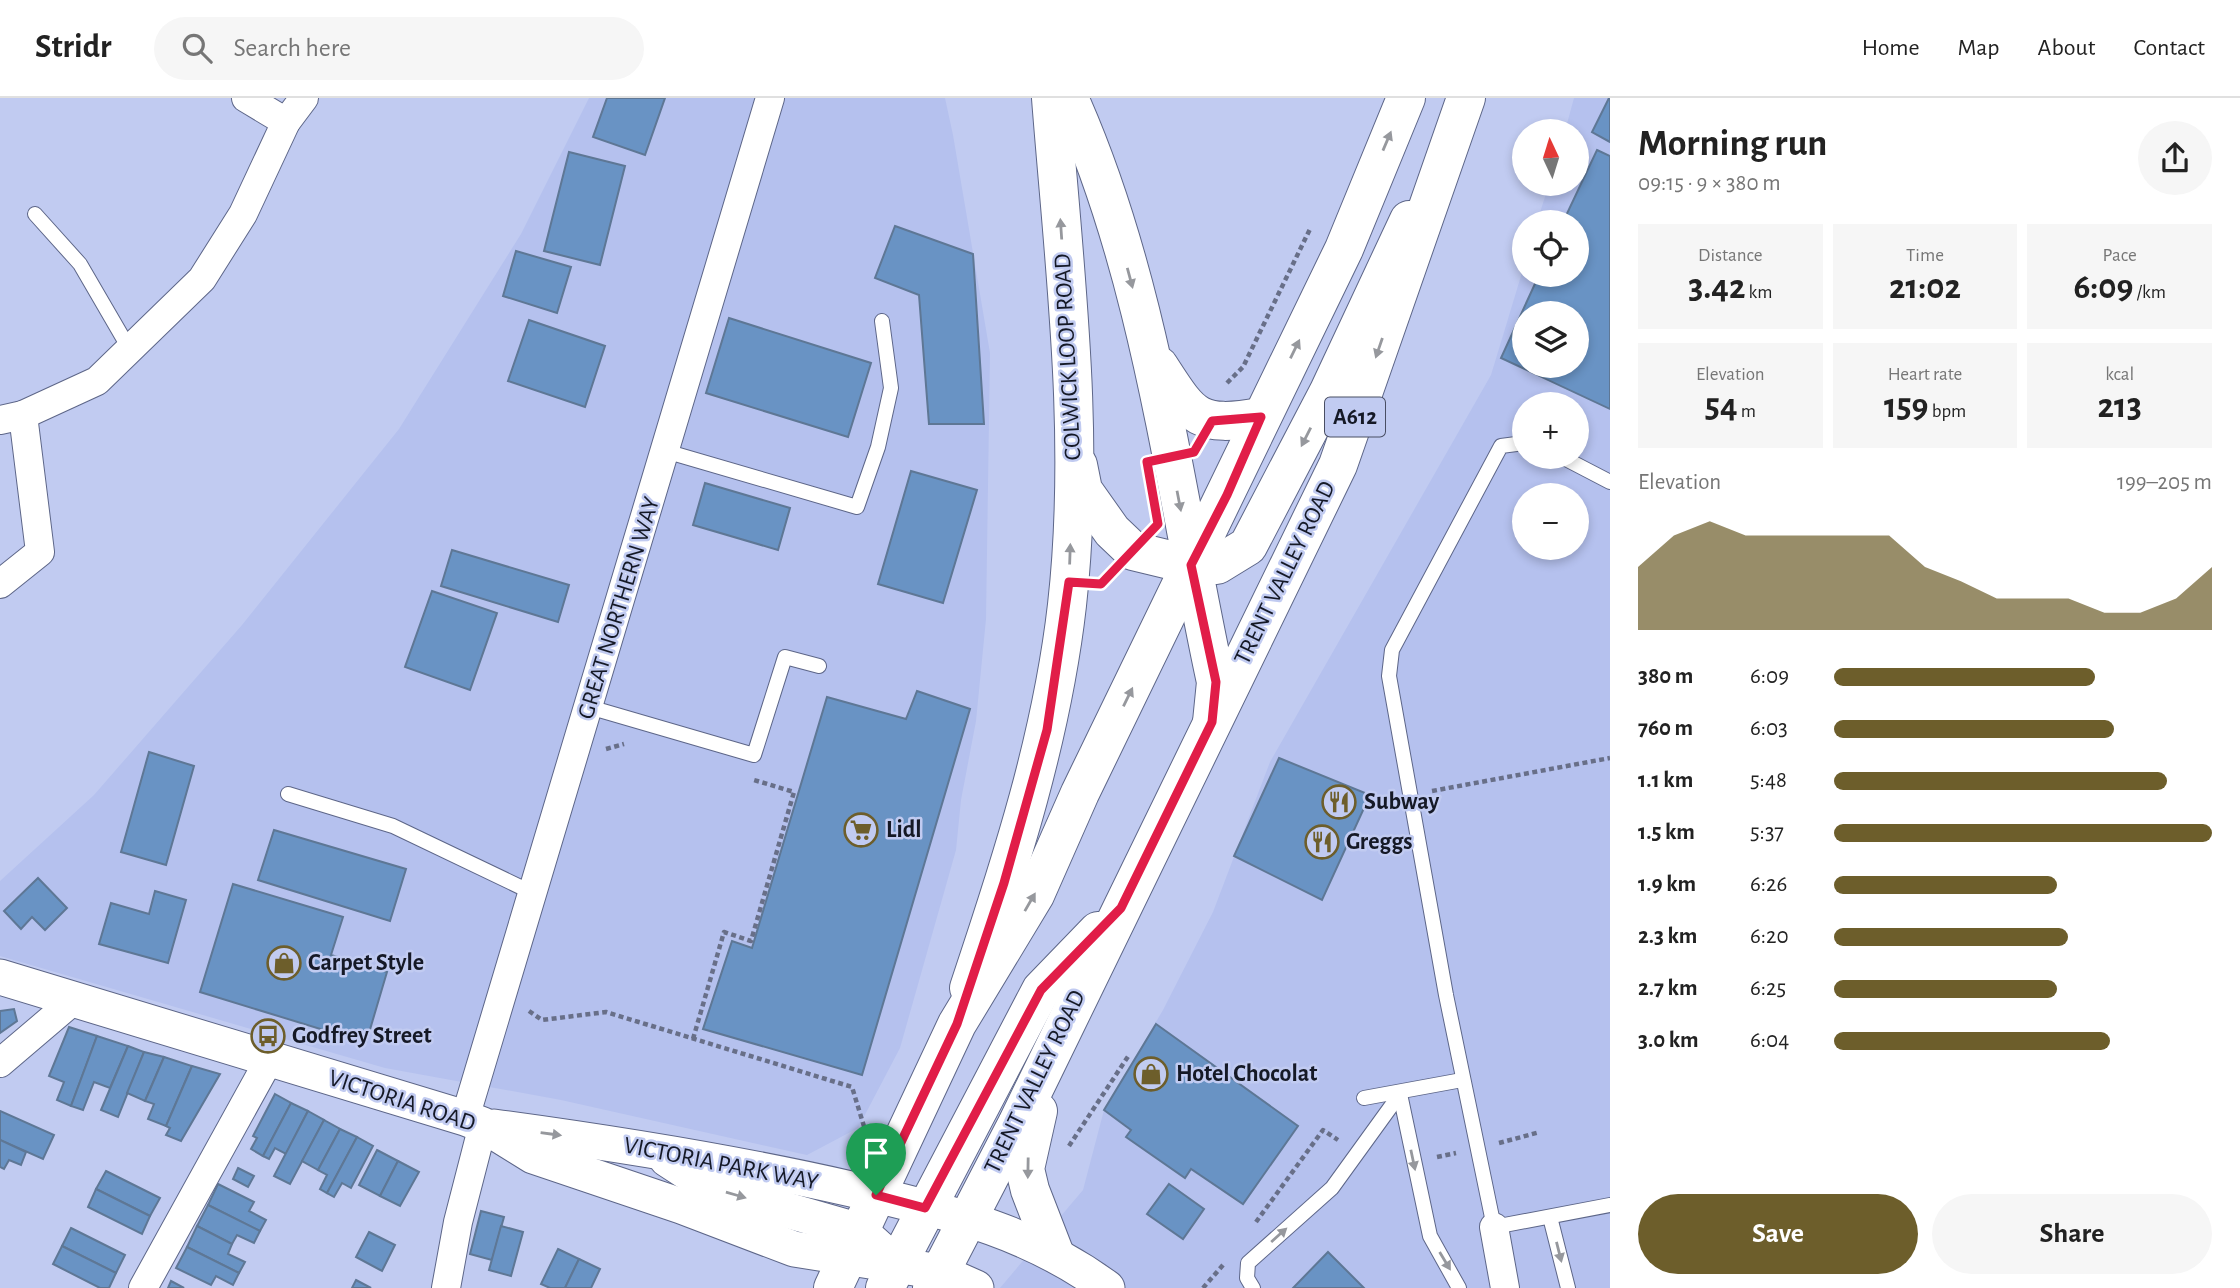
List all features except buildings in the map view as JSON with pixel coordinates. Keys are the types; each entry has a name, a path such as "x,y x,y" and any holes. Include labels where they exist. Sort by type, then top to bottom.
{"main road":[{"name":"COLWICK LOOP ROAD","path":"847,1259 957,1024 1004,883 1047,730 1067,605 1076,413 1051,98"},
{"path":"1069,98 1090,144 1130,278 1148,350 1216,682 1212,722"},
{"path":"957,1024 1035,894 1227,495 1261,417 1344,249 1406,98"},
{"path":"1074,445 1083,490 1112,531 1133,551 1191,565 1217,565 1248,546 1329,391 1464,104"},
{"name":"TRENT VALLEY ROAD","path":"968,1218 1051,1054 1338,465 1464,104"},
{"path":"1148,350 1187,409 1212,421 1261,417"},
{"path":"894,1280 925,1208 1041,990 1121,908"},
{"path":"1051,1054 1025,1169 1030,1190 1054,1252"},
{"name":"A612","path":"936,1280 968,1218"}],"street":[{"path":"246,98 286,122"},
{"path":"0,584 40,552 11,417 97,380 202,279 243,214 286,122 304,98"},
{"name":"GREAT NORTHERN WAY","path":"446,1288 474,1122 533,893 770,98"},
{"name":"VICTORIA ROAD","path":"0,977 474,1122 533,1156 681,1206 794,1249 847,1259"},
{"path":"0,1063 74,1000"},
{"path":"143,1288 269,1059"},
{"name":"VICTORIA PARK WAY","path":"474,1122 792,1175 968,1218 1054,1252 1107,1288"},
{"path":"655,1151 713,1189 847,1259 894,1280 936,1280 976,1288"},
{"path":"1494,1227 1505,1288"}],"lane":[{"path":"35,214 80,264 130,350"},
{"path":"665,451 857,507 878,447 891,388 882,321"},
{"path":"1512,445 1501,446 1392,650 1389,676 1462,1080 1494,1227 1610,1205"},
{"path":"1585,469 1610,482"},
{"path":"589,707 754,755 785,657 819,666"},
{"path":"288,794 393,826 533,893"},
{"path":"1364,1098 1400,1094 1462,1080"},
{"path":"1253,1288 1247,1278 1248,1263 1332,1188 1400,1094"},
{"path":"1400,1094 1430,1236 1459,1288"},
{"path":"1550,1217 1567,1288"}],"path":[{"path":"1212,421 1216,386 1228,382 1242,367 1312,226"},
{"path":"603,750 620,743 628,745"},
{"path":"1410,795 1610,758"},
{"path":"693,1039 724,932 751,941 794,792 746,778"},
{"path":"522,1007 542,1020 606,1012 852,1087 866,1133"},
{"path":"1060,1151 1067,1149 1129,1055"}],"shaded area":[{"path":"589,98 945,98 953,135 990,353 986,619 976,721 961,800 956,850 900,1048 858,1128 807,1155 561,1100 385,1068 0,956 0,881 94,795 242,625 399,429 521,234"},
{"path":"1574,98 1610,98 1610,1288 1000,1288 1083,1190 1104,1110 1163,1010 1213,912 1270,762 1491,375 1512,306 1512,378 1589,378 1589,301 1513,301 1518,287 1589,287 1589,210 1541,210 1545,196 1589,196 1589,119 1568,119"}],"place":[{"name":"Subway","path":"1339,802"},
{"name":"Lidl","path":"861,830"},
{"name":"Greggs","path":"1322,842"},
{"name":"Carpet Style","path":"284,963"},
{"name":"Godfrey Street","path":"268,1036"},
{"name":"Hotel Chocolat","path":"1151,1074"}],"route":[{"path":"1261,417 1227,495 1191,565 1216,682 1212,722 1121,908 1041,990 925,1208 876,1195 913,1123 957,1024 1004,883 1047,730 1069,582 1101,584 1158,524 1147,462 1194,452 1212,421 1261,417"}]}
